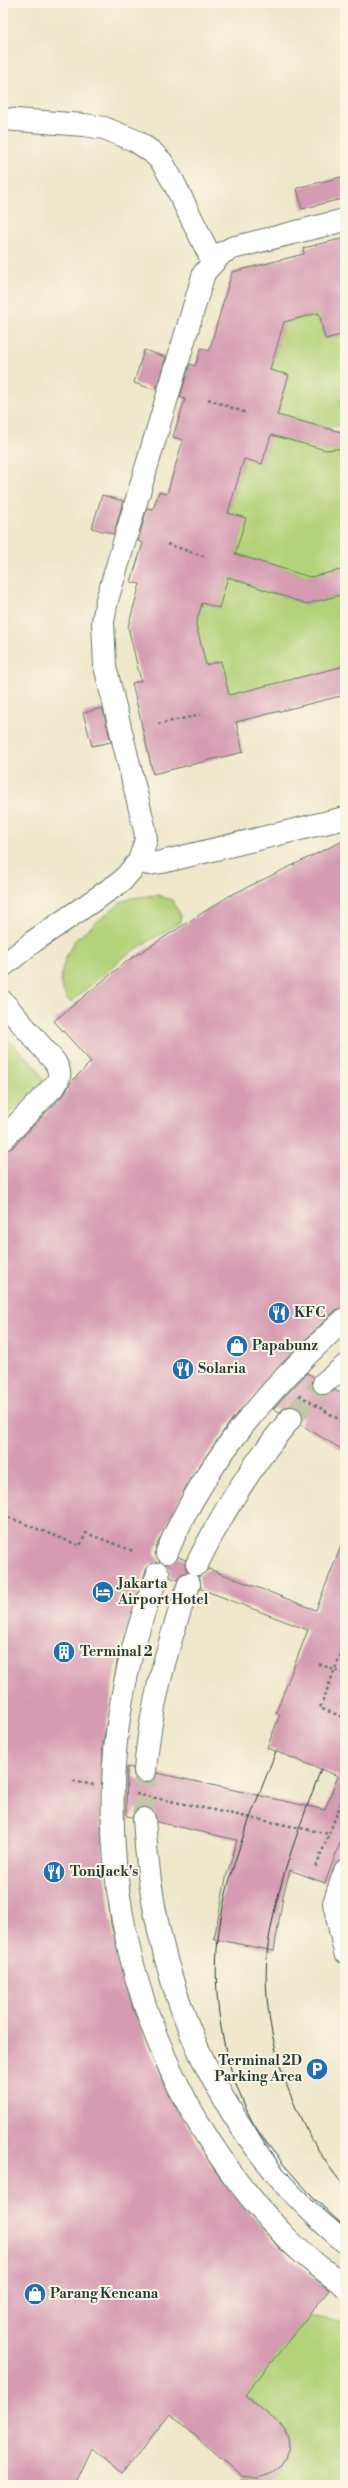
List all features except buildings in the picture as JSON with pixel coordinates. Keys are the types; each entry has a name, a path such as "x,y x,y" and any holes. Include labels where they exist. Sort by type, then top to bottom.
{"street":[{"path":"3,119 84,125 104,128 136,141 152,152 162,162 213,262"},
{"path":"3,966 34,941 112,890 132,872 140,861 146,840 145,830 105,666 103,622 107,600 204,273 213,262 232,248 345,220"},
{"path":"140,861 149,864 162,862 345,818"},
{"path":"3,1002 55,1062 60,1070 60,1076 56,1084 3,1139"},
{"path":"167,1552 198,1488 232,1438 284,1378 345,1319"},
{"path":"324,1383 345,1366"},
{"path":"197,1564 236,1491 263,1451 291,1418"},
{"path":"158,1574 138,1628 125,1679 112,1778 111,1828 116,1873 123,1920 133,1966 148,2017 165,2060 213,2147 244,2190 282,2233 345,2286"},
{"path":"145,1771 156,1691 169,1638 189,1584"},
{"path":"144,1819 146,1855 153,1901 166,1961 178,2003 201,2053 221,2095 250,2142 292,2192 345,2242"},
{"path":"344,1949 334,1903 345,1871"}],"path":[{"path":"208,399 246,413"},
{"path":"167,544 206,557"},
{"path":"158,724 200,715"},
{"path":"3,1515 80,1546 86,1533 133,1551"},
{"path":"345,1643 320,1708 345,1718"},
{"path":"319,1664 345,1674"},
{"path":"73,1781 102,1787"},
{"path":"130,1793 329,1834"},
{"path":"316,1867 345,1793"}],"green space":[{"path":"319,313 325,339 345,334 345,398 340,400 345,424 326,428 277,415 289,376 270,370 284,322"},
{"path":"271,435 326,450 345,448 345,569 310,577 235,554 246,518 228,513 244,459"},
{"path":"228,577 306,604 345,594 345,666 229,695 221,661 206,665 196,624 202,603 219,608"},
{"path":"157,895 172,900 181,916 180,922 125,956 71,1002 67,1000 61,985 62,969 66,957 75,940 121,902 131,898"},
{"path":"3,1035 36,1066 44,1082 3,1120"},
{"path":"308,2316 345,2322 345,2485 237,2485 242,2476 258,2478 266,2476 273,2473 284,2461 288,2445 288,2437 285,2430 272,2416 245,2395"}],"tunnel":[{"path":"291,1418 324,1383"},
{"path":"144,1819 145,1771"}],"tram line":[{"path":"276,1751 244,1833 225,1896 217,1949 216,1981 219,2014 225,2046 234,2077 245,2108 260,2136 278,2162 301,2189 345,2228"},
{"path":"321,1769 285,1870 274,1912 266,1966 267,2000 272,2034 281,2068 293,2101 308,2132 325,2161 345,2187"}],"place":[{"name":"KFC","path":"279,1313"},
{"name":"Papabunz","path":"237,1346"},
{"name":"Solaria","path":"183,1369"},
{"name":"Jakarta Airport Hotel","path":"103,1592"},
{"name":"Terminal 2","path":"64,1652"},
{"name":"ToniJack's","path":"54,1872"},
{"name":"Terminal 2D Parking Area","path":"317,2069"},
{"name":"Parang Kencana","path":"35,2294"}]}
